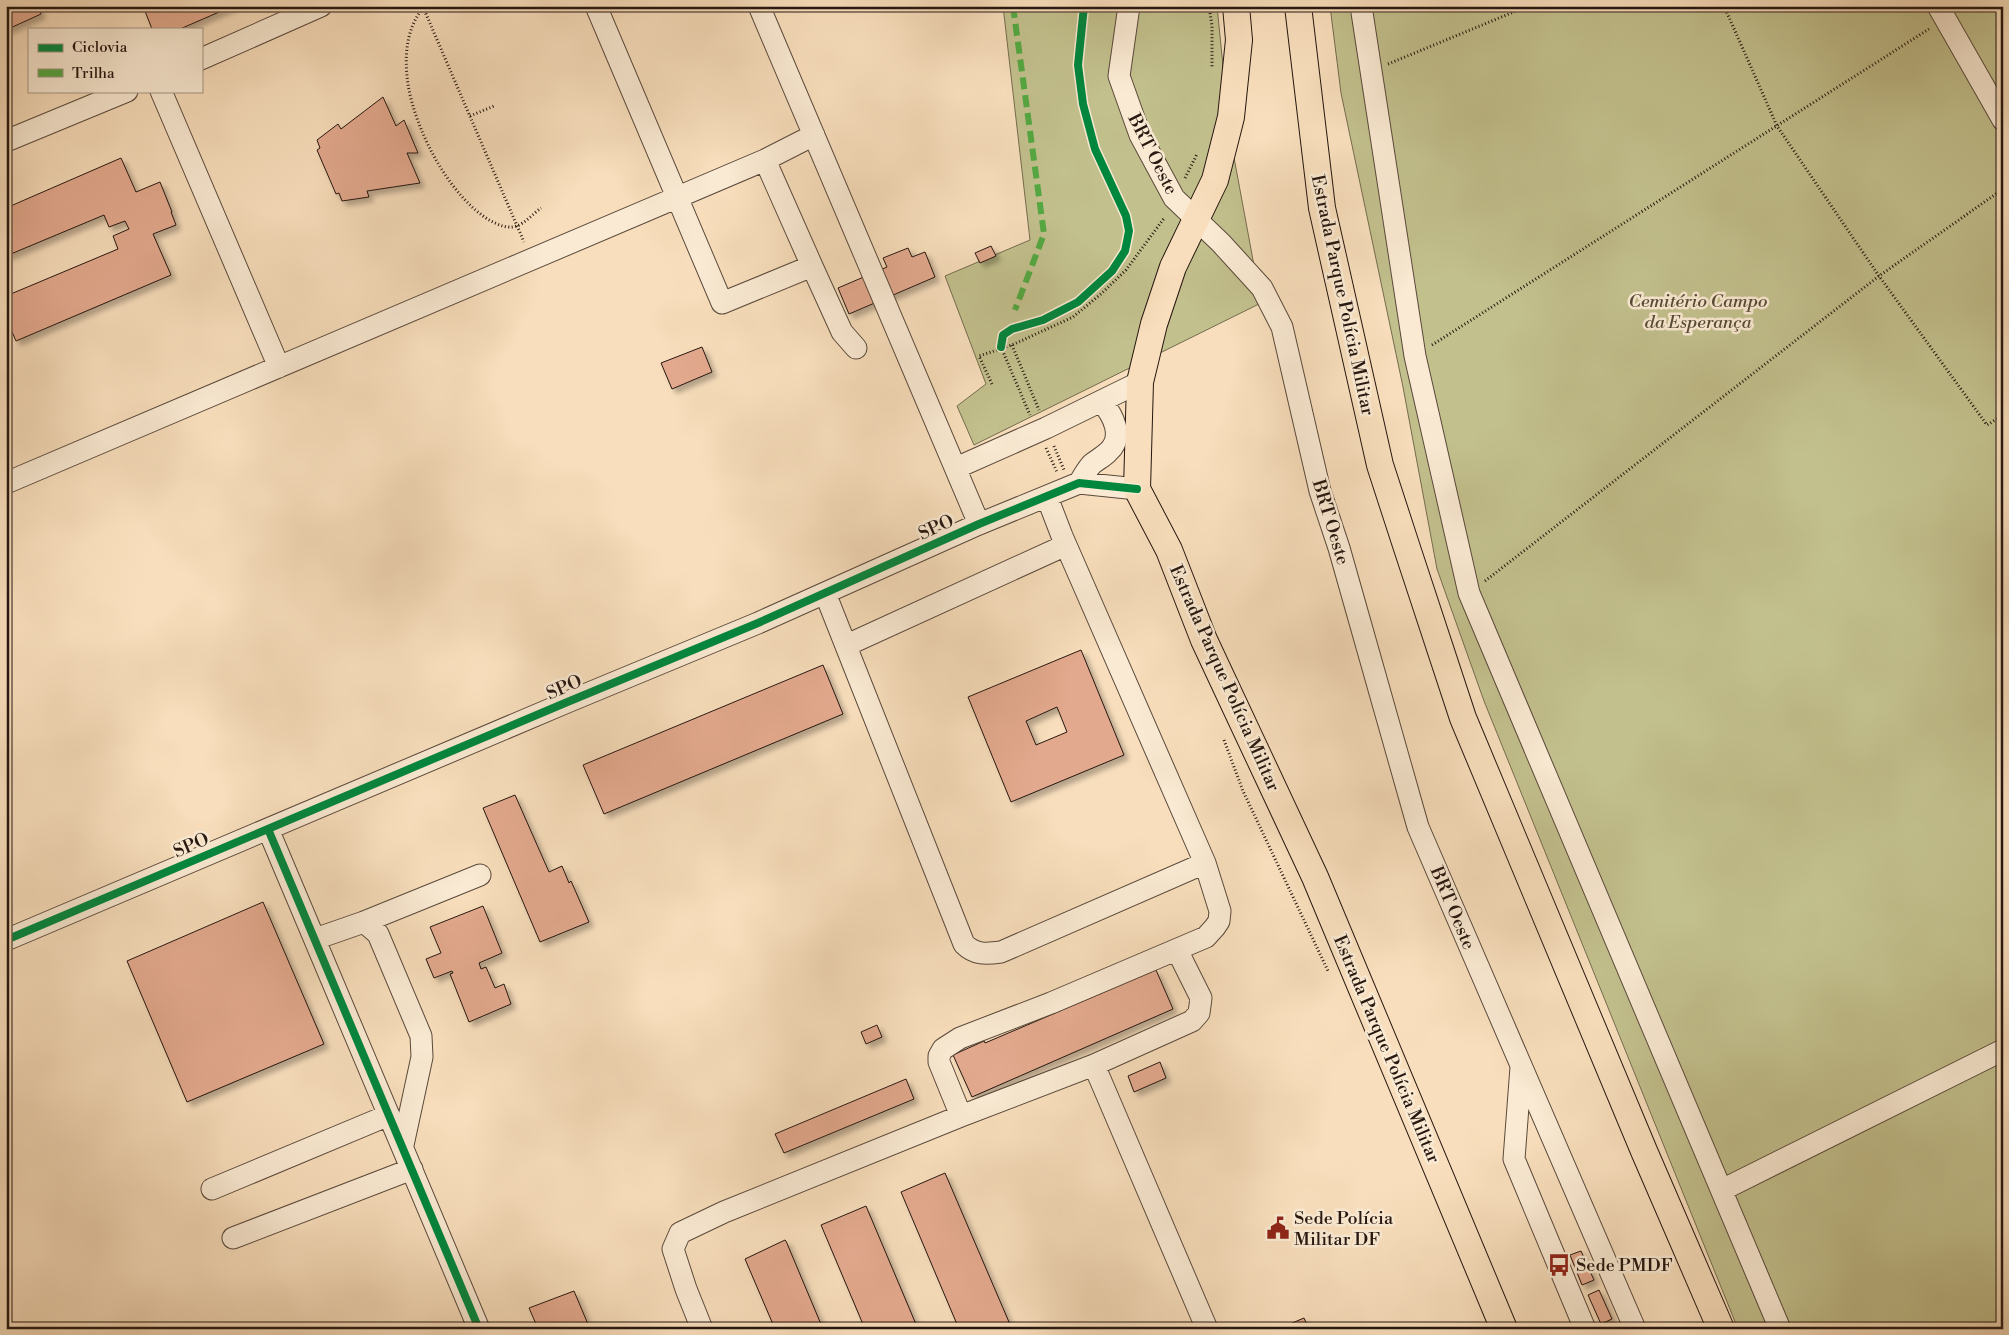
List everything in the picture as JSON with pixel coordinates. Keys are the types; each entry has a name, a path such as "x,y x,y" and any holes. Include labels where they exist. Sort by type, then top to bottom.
{"main road":[{"name":"Estrada Parque Polícia Militar","path":"1236,6 1239,40 1232,117 1215,180 1173,267 1154,324 1140,382 1137,489 1169,550 1204,640 1315,878 1504,1329"},
{"name":"Estrada Parque Polícia Militar","path":"1298,6 1322,208 1380,464 1403,536 1464,718 1644,1151 1721,1329"}],"street":[{"path":"202,59 321,6"},
{"path":"596,6 722,303 812,266"},
{"name":"SPO","path":"759,6 979,524"},
{"name":"BRT Oeste","path":"1129,6 1119,76 1140,135 1174,198 1221,243 1262,288 1282,327 1320,491 1339,548 1418,827 1635,1329"},
{"path":"1361,6 1415,356 1469,593 1780,1329"},
{"path":"1941,13 2003,120"},
{"path":"6,141 125,92"},
{"path":"161,92 279,367"},
{"path":"7,483 765,160 814,135"},
{"path":"765,160 842,332 856,348"},
{"path":"956,468 1046,428 1140,382"},
{"path":"1079,483 1090,466 1109,452 1116,438 1116,424 1110,410 1101,401"},
{"name":"SPO","path":"6,940 758,623 979,524 1079,483 1137,489"},
{"path":"961,1116 939,1062 939,1056 943,1049 968,1035 1015,1018 1206,937 1219,921 1220,911 1205,863 1066,545 1047,497"},
{"path":"847,646 1066,545"},
{"path":"825,593 964,944 972,951 984,954 1001,952 1205,863"},
{"path":"268,829 479,1329"},
{"path":"315,940 480,875"},
{"path":"364,922 378,934 421,1036 422,1056 402,1146"},
{"path":"702,1329 672,1249 680,1233 724,1212 961,1116 1094,1065 1184,1026 1196,1018 1200,1009 1201,998 1176,950"},
{"path":"1722,1190 2003,1050"},
{"name":"BRT Oeste","path":"1521,1064 1514,1159 1585,1329"},
{"path":"1094,1065 1207,1329"},
{"path":"212,1189 390,1115"},
{"path":"233,1238 412,1169"}],"path":[{"path":"1209,6 1212,26 1212,75"},
{"path":"1371,70 1528,6"},
{"path":"1724,6 1777,126 1879,276 1987,425 2003,415"},
{"path":"423,7 531,260"},
{"path":"423,7 415,18 408,36 407,76 417,116 433,155 449,181 468,203 486,218 502,227 517,226 541,208"},
{"path":"1415,356 1777,126 1941,13"},
{"path":"470,116 494,106"},
{"path":"992,384 979,356 1001,344 1012,345 1073,317 1101,294 1126,270 1158,228 1198,153"},
{"path":"1469,593 1879,276 2003,189"},
{"path":"1222,735 1226,744"}],"green space":[{"path":"1003,6 1217,6 1230,136 1261,303 974,445 957,406 986,384 945,276 1030,240"},
{"name":"Cemitério Campo da Esperança","path":"1330,6 2003,6 2003,1329 1738,1329 1484,701 1437,569 1403,387 1341,93"}],"building":[{"path":"6,6 38,6 41,14 6,30"},
{"path":"143,6 233,6 182,28 152,28"},
{"path":"383,97 396,126 404,120 418,153 407,153 420,183 367,191 369,197 342,201 339,193 336,194 317,150 320,148 317,140 338,124 341,129"},
{"path":"121,158 136,192 160,182 176,225 153,234 171,275 16,341 6,318 6,296 118,249 113,236 129,229 125,221 109,227 104,215 6,256 6,208"},
{"path":"991,246 996,256 980,263 975,253"},
{"path":"908,248 912,257 925,252 935,277 849,314 838,288 887,267 883,258"},
{"path":"702,347 712,372 672,389 661,363"},
{"path":"1081,650 1124,755 1011,802 968,697","holes":["1057,707 1067,732 1036,745 1026,721"]},
{"path":"823,665 843,714 604,814 583,765"},
{"path":"515,795 549,872 562,866 569,883 571,881 589,922 540,942 483,808"},
{"path":"263,902 324,1044 187,1102 127,961"},
{"path":"483,906 502,953 479,963 481,969 486,967 495,988 504,984 511,1004 469,1022 450,974 453,973 452,971 434,978 426,959 441,953 430,927"},
{"path":"1156,970 1173,1009 972,1097 953,1055"},
{"path":"877,1025 882,1037 866,1044 861,1032"},
{"path":"1160,1062 1166,1078 1134,1092 1128,1076"},
{"path":"906,1079 914,1099 784,1153 775,1134"},
{"path":"945,1173 1012,1329 959,1329 901,1192"},
{"path":"866,1206 918,1329 865,1329 821,1225"},
{"path":"785,1240 823,1329 775,1329 745,1259"},
{"path":"1581,1251 1594,1280 1582,1285 1570,1255"},
{"path":"1599,1290 1612,1319 1601,1324 1588,1295"},
{"path":"574,1291 590,1329 531,1329 530,1327 536,1324 529,1308"},
{"path":"1304,1318 1309,1329 1278,1329"}],"marked path":[{"path":"1013,6 1044,234 1015,310"}],"cycle path":[{"path":"1001,347 1003,335 1012,329 1043,320 1078,302 1112,271 1125,251 1129,231 1126,216 1095,149 1083,104 1078,65 1084,6"},
{"path":"6,940 758,623 979,524 1079,483 1137,489"},
{"path":"268,829 479,1329"}],"place":[{"name":"Sede Polícia Militar DF","path":"1278,1228"},
{"name":"Sede PMDF","path":"1559,1265"}]}
